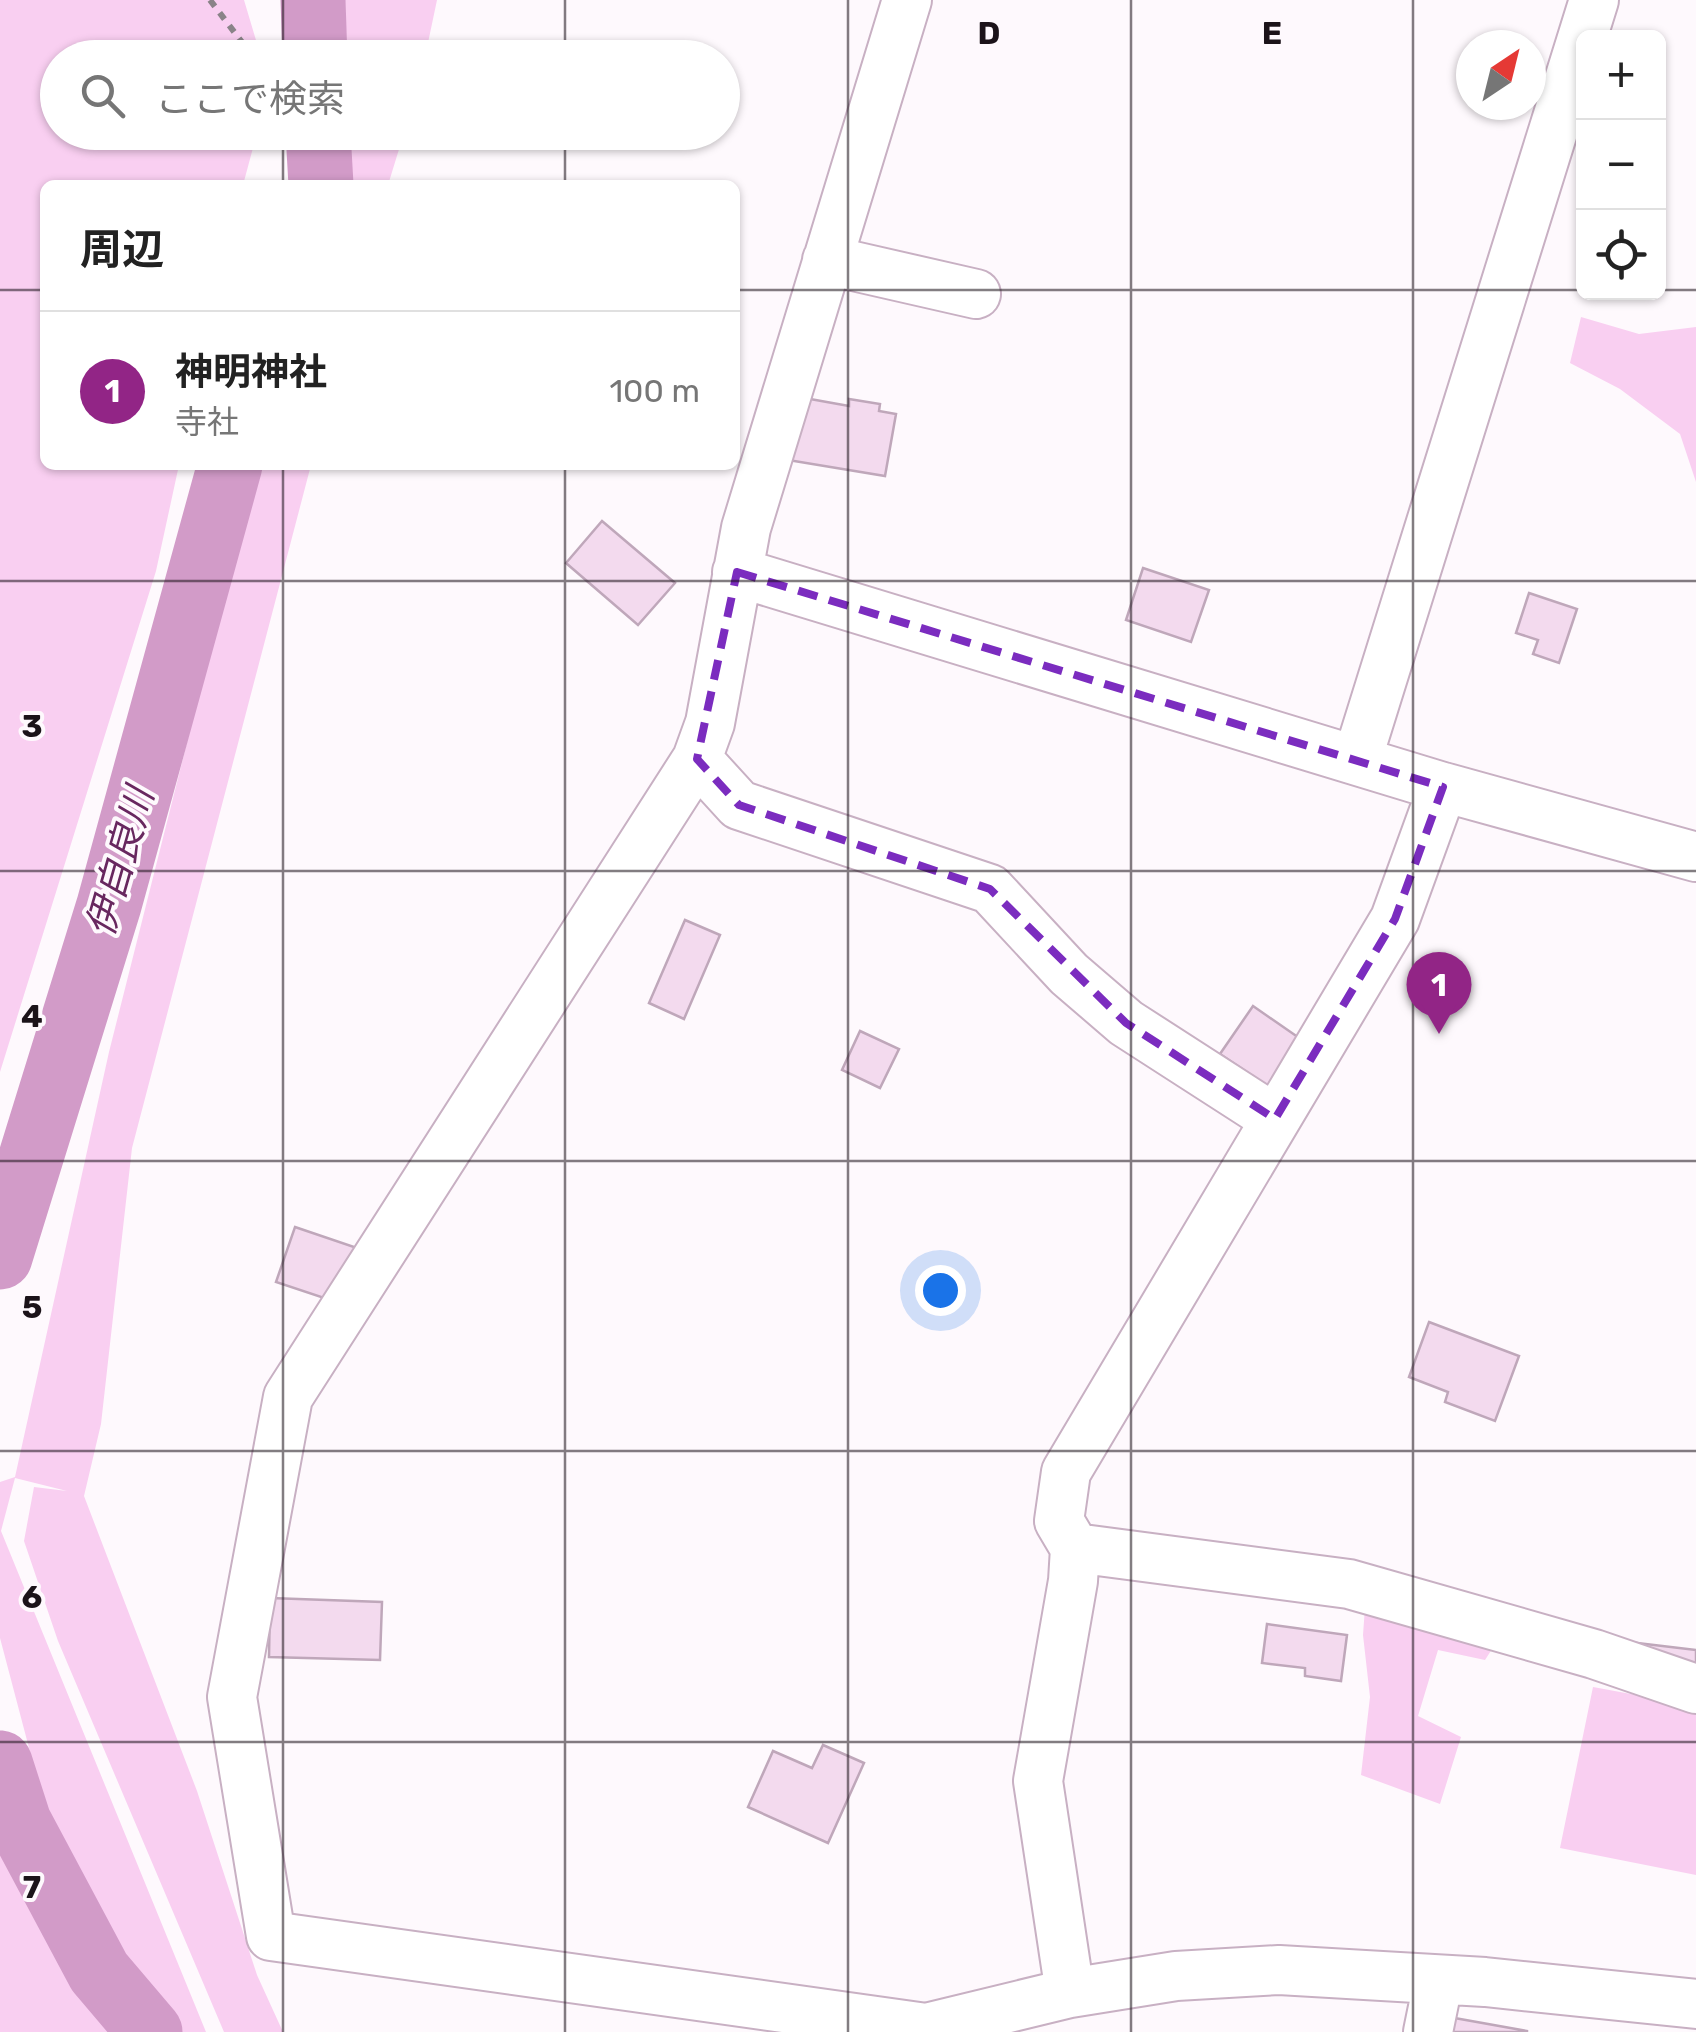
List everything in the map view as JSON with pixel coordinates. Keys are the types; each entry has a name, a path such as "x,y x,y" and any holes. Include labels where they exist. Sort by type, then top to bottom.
{"street":[{"path":"907,0 746,528 710,723 697,759 288,1397 232,1697 271,1936 926,2028 1070,1992 1176,1976 1279,1970 1438,1983 1485,1982 1696,2004"},
{"path":"1358,760 1594,0"},
{"path":"828,260 976,294"},
{"path":"738,572 1443,787 1696,857"},
{"path":"697,759 739,805 990,889 1069,974 1126,1023 1276,1119"},
{"path":"1070,1992 1038,1781 1076,1548 1059,1521 1066,1472 1395,919 1443,787"},
{"path":"1076,1548 1349,1584 1594,1654 1696,1689"},
{"path":"1428,2032 1438,1983"}],"path":[{"path":"210,0 240,40"}],"highlighted area":[{"path":"737,572 1443,787 1395,919 1275,1119 1126,1023 990,889 739,805 697,759"}],"shaded area":[{"path":"0,0 244,0 256,40 40,40 40,150 252,150 244,180 40,180 40,470 178,470 156,571 0,1072"},
{"path":"345,0 437,0 429,40 346,40"},
{"path":"346,150 399,150 390,180 338,180"},
{"path":"1581,317 1639,334 1696,327 1696,482 1680,434 1620,389 1570,363"},
{"path":"256,470 310,470 132,1148 101,1424 84,1496 197,1791 257,1975 283,2032 224,2032 58,1641 24,1541 34,1487 67,1491 15,1478 1,1531 206,2032 180,2032 67,1892 0,1638 0,1482 15,1477 109,1052"},
{"path":"1365,1607 1496,1643 1485,1660 1438,1650 1418,1716 1461,1737 1440,1804 1361,1775 1370,1697 1363,1635"},
{"path":"1593,1687 1696,1706 1696,1875 1560,1848"},
{"path":"0,1831 43,1928 122,2032 0,2032"}],"building":[{"path":"799,397 849,406 849,399 880,404 879,411 896,414 885,476 788,460"},
{"path":"602,521 675,583 638,625 566,563"},
{"path":"1143,568 1209,590 1191,642 1126,620"},
{"path":"1529,593 1577,609 1559,663 1533,654 1538,640 1516,633"},
{"path":"685,920 720,935 684,1019 649,1003"},
{"path":"1253,1006 1305,1042 1272,1089 1220,1054"},
{"path":"860,1031 899,1049 880,1088 842,1070"},
{"path":"295,1227 360,1249 342,1304 276,1282"},
{"path":"1429,1322 1519,1356 1495,1421 1445,1402 1448,1392 1409,1377"},
{"path":"270,1598 382,1602 380,1660 269,1657"},
{"path":"1267,1624 1347,1635 1341,1681 1305,1676 1305,1668 1262,1663"},
{"path":"1629,1642 1696,1650 1696,1668"},
{"path":"823,1745 864,1763 828,1843 748,1807 773,1751 812,1768"},
{"path":"1449,2017 1527,2031 1527,2032 1446,2032"}],"waterway":[{"name":"伊自良川","path":"313,0 314,40"},
{"name":"伊自良川","path":"319,150 321,180"},
{"name":"伊自良川","path":"0,1257 109,905 229,470"},
{"name":"伊自良川","path":"0,1763 19,1822 99,1972 150,2032"}],"place":[{"name":"神明神社","path":"1439,1034"}]}
